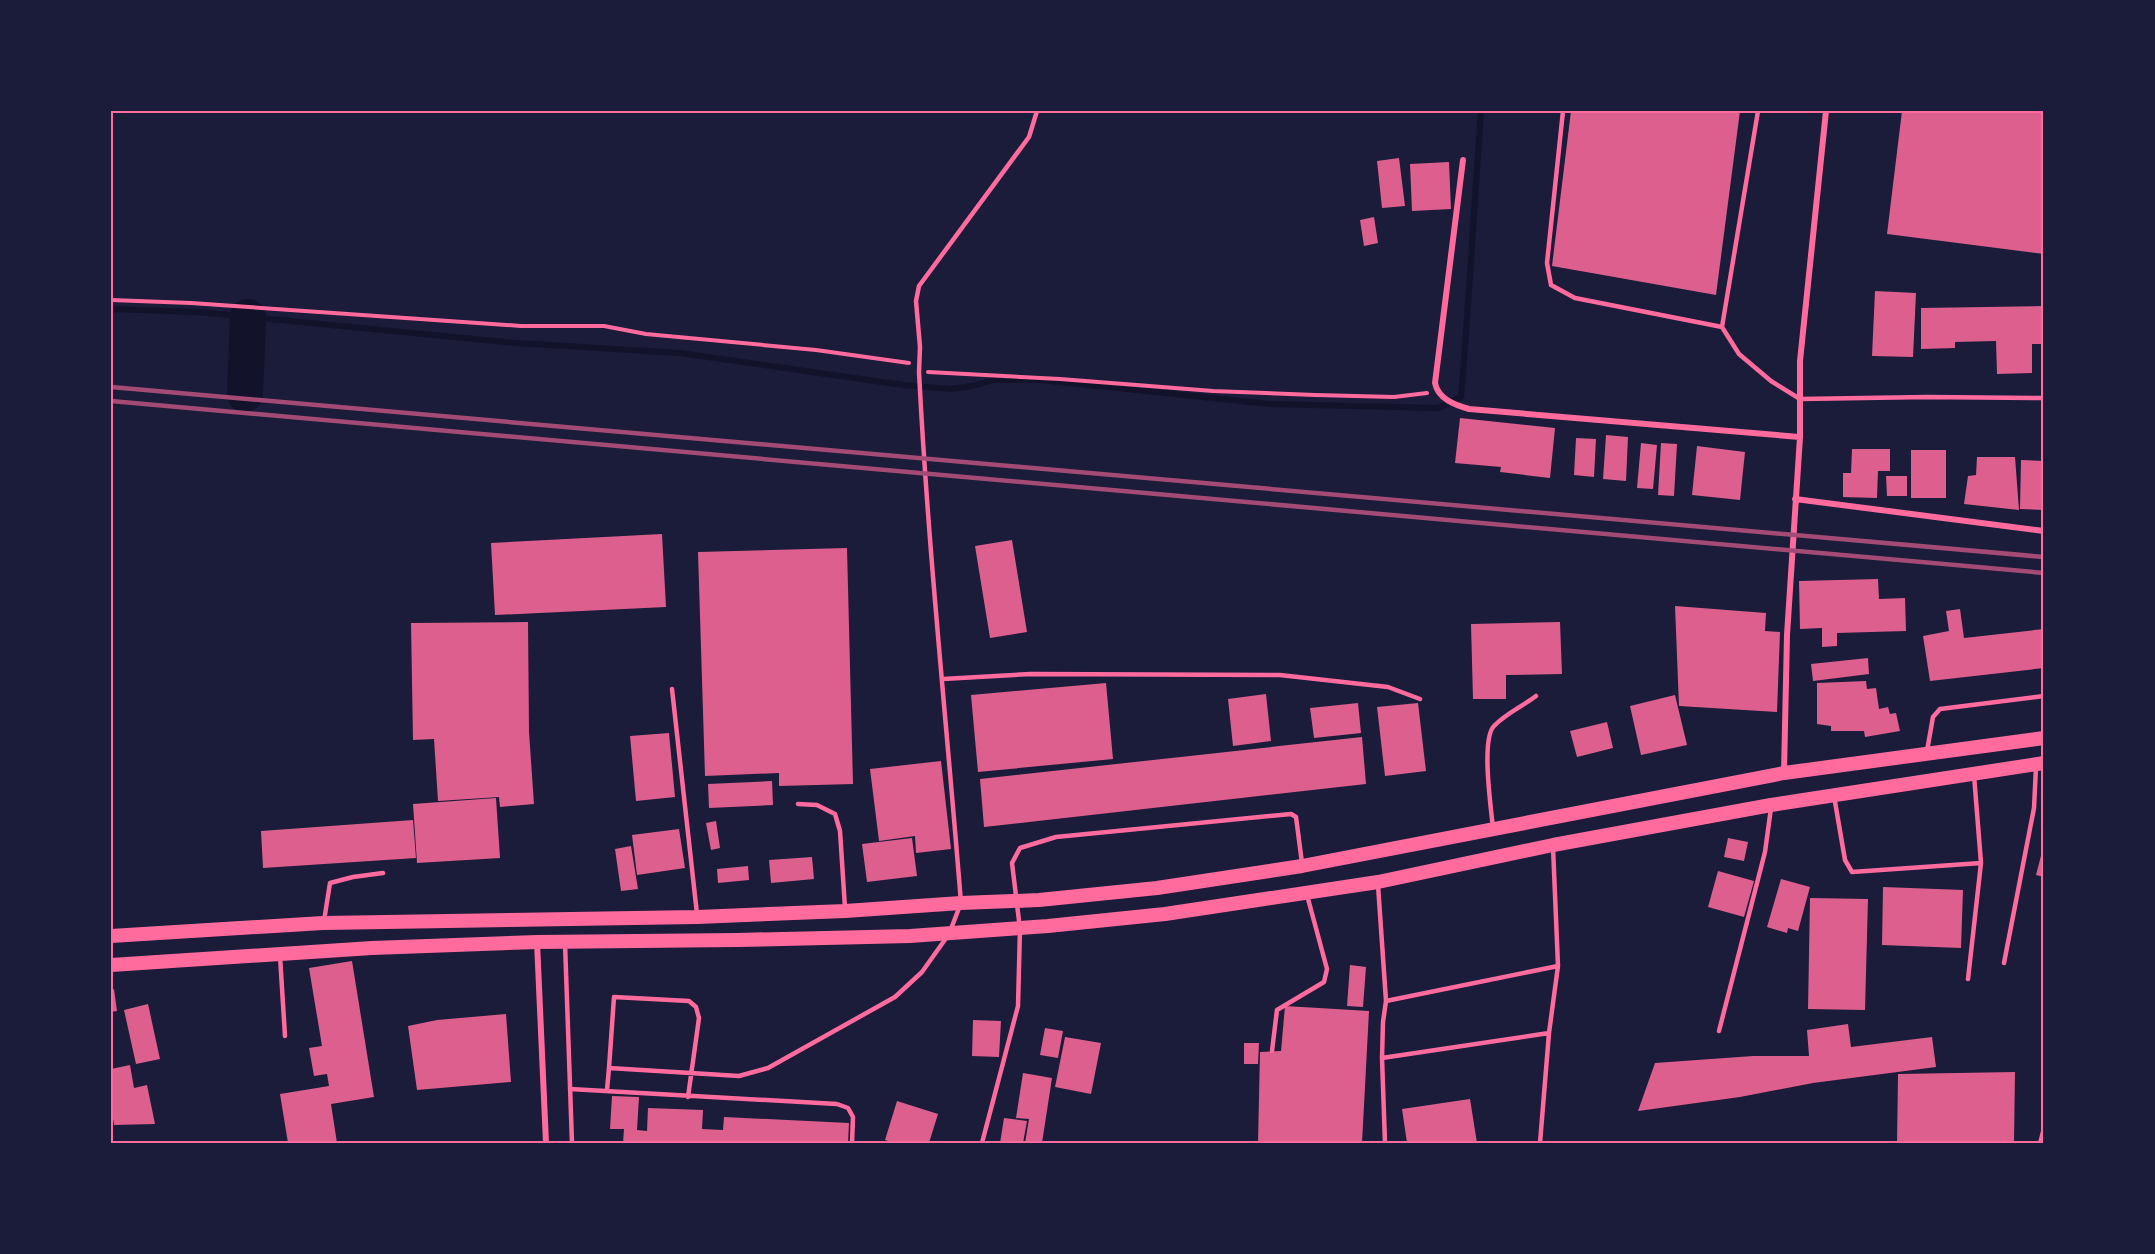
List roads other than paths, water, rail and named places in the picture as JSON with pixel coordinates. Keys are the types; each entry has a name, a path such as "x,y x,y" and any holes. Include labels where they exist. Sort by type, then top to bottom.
{"highway":[{"path":"111,936 323,923 697,917 845,911 1017,901 1157,888 1302,866 1493,831 1784,773 2044,738"},
{"path":"111,965 280,956 372,948 537,942 760,940 949,934 1165,914 1378,882 1553,845 1771,805 1974,776 2040,764"}],"street":[{"path":"1784,773 1786,635 1800,437 1800,361 1826,111"},
{"path":"1463,160 1435,383 1438,393 1459,406 1469,409 1800,437"},
{"path":"1796,499 2044,531"},
{"path":"537,942 546,1143"},
{"path":"2041,1143 2044,1131"}],"lane":[{"path":"609,1068 739,1076 768,1068 895,997 921,972 949,934 961,903 928,528 916,301 919,286 1029,137 1037,111"},
{"path":"1563,111 1547,263 1551,285 1575,298 1722,327"},
{"path":"1758,111 1722,327 1739,354 1771,381 1800,399 2044,398"},
{"path":"943,679 1031,674 1280,675 1388,687 1420,699"},
{"path":"672,689 697,917"},
{"path":"1493,831 1487,759 1489,733 1494,726 1536,696"},
{"path":"1927,754 1933,717 1940,709 2044,696"},
{"path":"2004,963 2040,764"},
{"path":"1968,979 1981,863 1974,776"},
{"path":"1833,795 1845,860 1852,872 1981,863"},
{"path":"798,804 817,805 835,814 840,831 845,911"},
{"path":"1719,1031 1765,852 1771,805"},
{"path":"982,1143 1018,1006 1020,929 1012,863 1020,848 1056,837 1291,814 1296,817 1302,866"},
{"path":"1540,1143 1558,966 1553,845"},
{"path":"323,923 330,883 383,873"},
{"path":"1378,882 1386,1001 1382,1058 1385,1143"},
{"path":"1272,1051 1277,1010 1324,982 1326,969 1306,893"},
{"path":"565,943 572,1143"},
{"path":"280,956 285,1036"},
{"path":"1386,1001 1558,966"},
{"path":"607,1090 614,997 681,1000 689,1001 696,1007 699,1018 688,1097"},
{"path":"1382,1058 1550,1034"},
{"path":"570,1089 837,1104 848,1108 853,1117 852,1143"}],"waterway":[{"path":"111,309 198,312 516,343 680,353 903,385 950,389 993,380 1041,380 1269,404 1438,408 1461,397 1481,111"},
{"path":"245,394 248,317"}],"railway":[{"path":"111,387 2044,557"},
{"path":"111,401 2044,573"}]}
